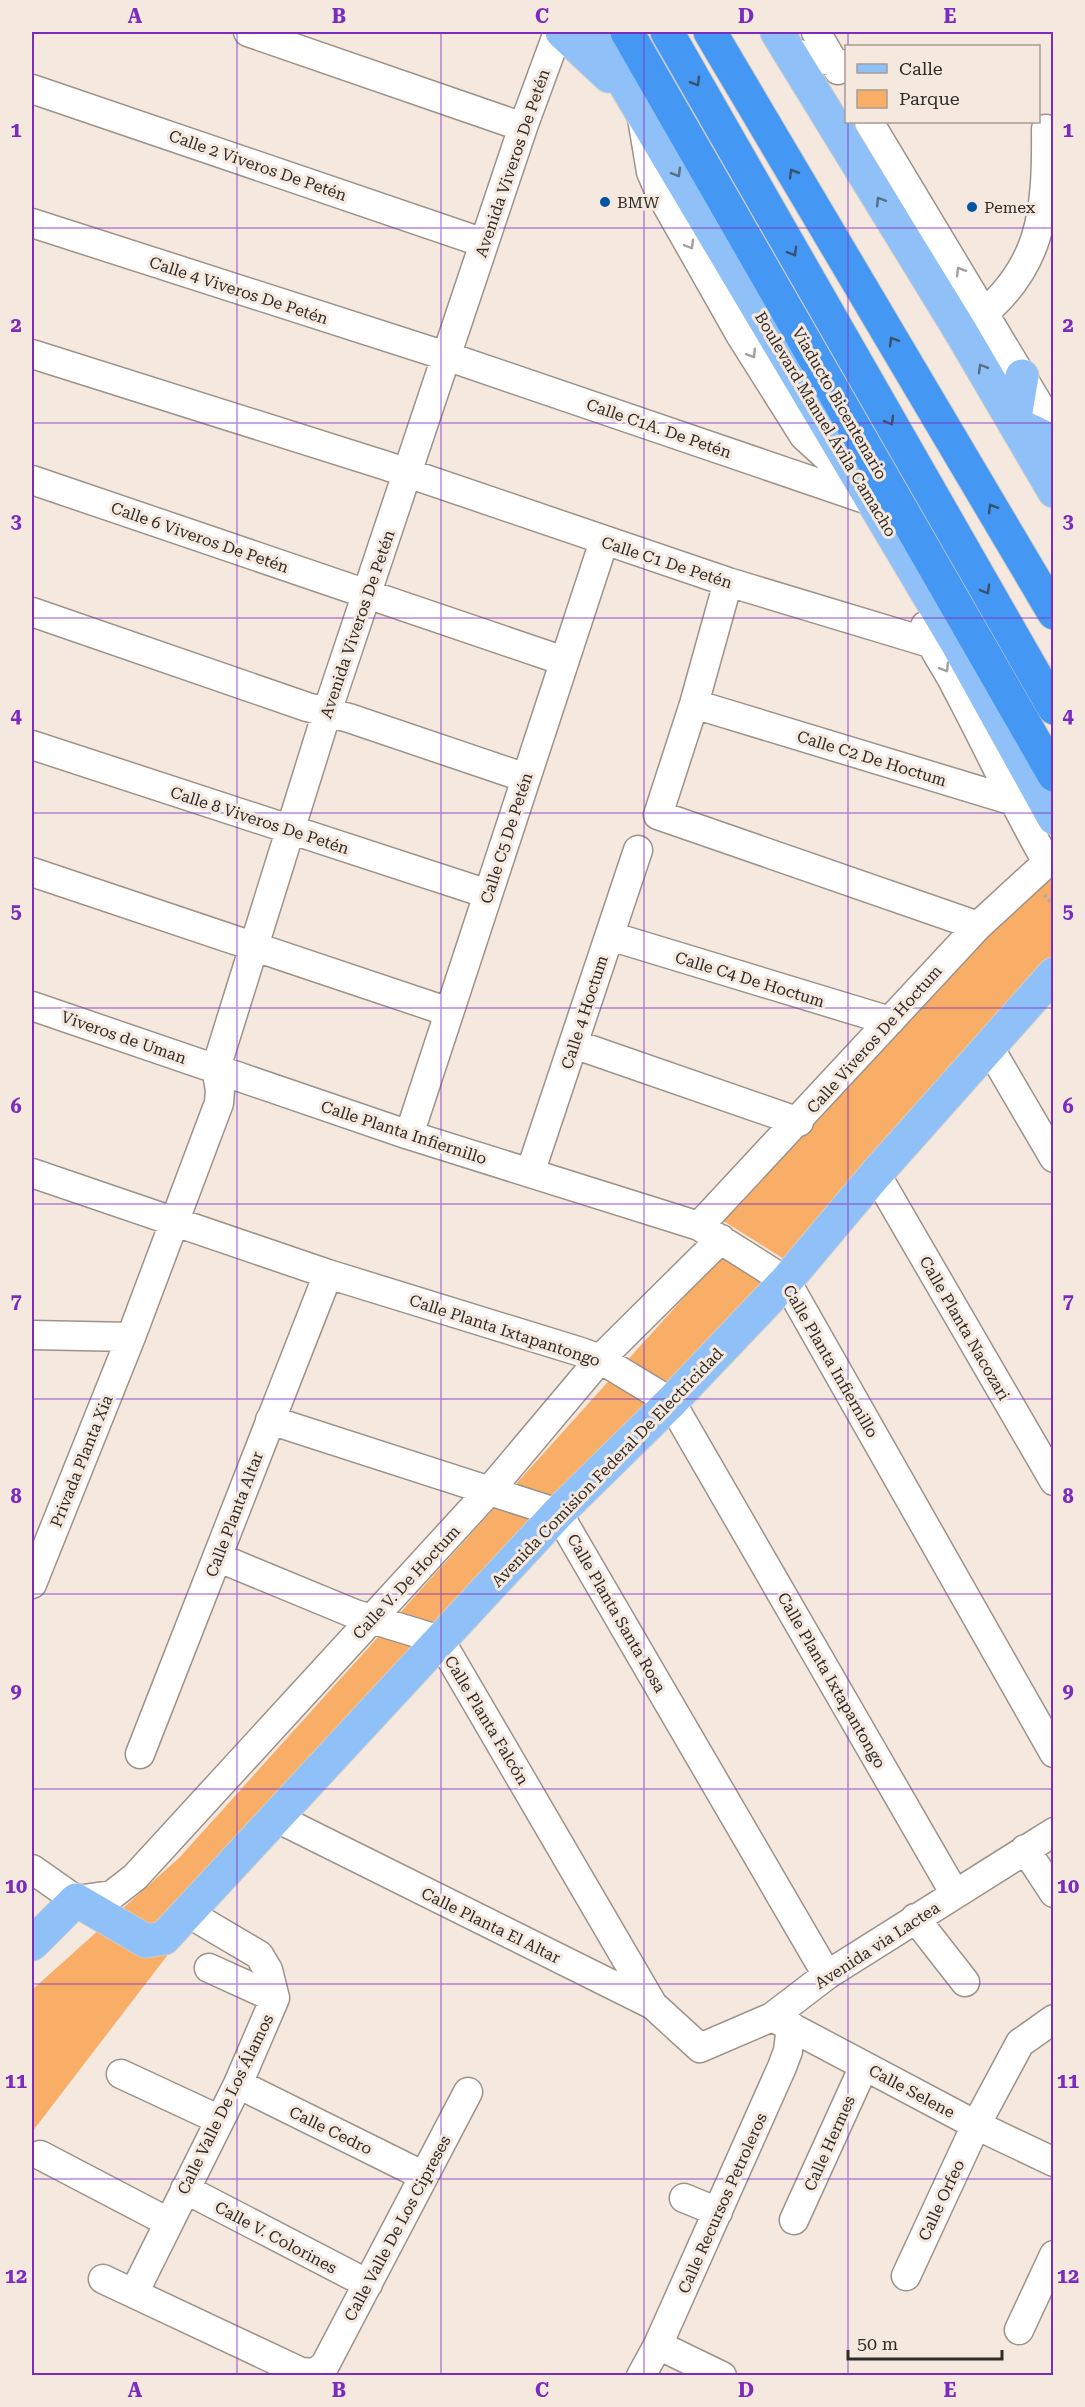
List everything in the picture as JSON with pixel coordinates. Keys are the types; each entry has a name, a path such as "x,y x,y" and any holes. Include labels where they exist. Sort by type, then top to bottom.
{"highway":[{"name":"Viaducto Bicentenario","path":"627,32 1053,775"},
{"path":"667,32 1053,708"},
{"path":"710,32 1053,613"}],"main road":[{"path":"560,32 636,104"},
{"name":"Boulevard Manuel Ávila Camacho","path":"594,32 636,104 734,296 869,497 905,555 1052,815"},
{"path":"782,41 973,322 1014,423 1053,491"},
{"path":"1014,423 1022,376"},
{"path":"1014,423 1053,442"},
{"name":"Avenida Comision Federal De Electricidad","path":"76,1900 146,1941 164,1938 558,1513 671,1402 786,1281 876,1174 1053,974"},
{"path":"32,1944 76,1900"}],"street":[{"path":"248,32 523,128"},
{"name":"Avenida Viveros De Petén","path":"175,1219 219,1103 220,1090 216,1068 327,712 369,594 407,473 523,128 560,32"},
{"path":"816,32 839,63 845,82"},
{"path":"782,41 839,63"},
{"name":"Calle 2 Viveros De Petén","path":"32,89 484,243"},
{"path":"870,123 973,322 1022,376 1053,430"},
{"path":"973,322 1007,293 1021,274 1040,223 1047,176 1041,128"},
{"name":"Calle 4 Viveros De Petén","path":"32,223 446,356"},
{"path":"32,354 407,473"},
{"name":"Calle C1A. De Petén","path":"446,356 869,497"},
{"name":"Calle C1 De Petén","path":"407,473 728,582 930,643"},
{"name":"Calle 6 Viveros De Petén","path":"32,480 369,594"},
{"name":"Calle C5 De Petén","path":"409,1135 604,541"},
{"path":"905,555 930,643 956,684 1012,802 1050,859"},
{"path":"728,582 694,704 657,812 660,818 978,926"},
{"path":"369,594 564,661"},
{"path":"32,612 526,778"},
{"name":"Calle C2 De Hoctum","path":"694,704 1052,815"},
{"name":"Calle 8 Viveros De Petén","path":"32,745 488,894"},
{"name":"Calle 4 Hoctum","path":"530,1173 638,850"},
{"name":"Calle Viveros De Hoctum","path":"710,1233 799,1122 890,1021 978,926 1050,859"},
{"path":"32,872 449,1012"},
{"name":"Calle C4 De Hoctum","path":"610,936 890,1021"},
{"name":"Viveros de Uman","path":"32,1006 216,1068"},
{"path":"574,1044 799,1122"},
{"path":"989,1047 1053,1158"},
{"name":"Calle Planta Infiernillo","path":"216,1068 409,1135 710,1233 786,1281 1053,1753"},
{"name":"Calle Planta Ixtapantongo","path":"32,1173 175,1219 328,1274 600,1359 671,1402 955,1894"},
{"name":"Calle Planta Nacozari","path":"876,1174 1053,1481"},
{"name":"Privada Planta Xia","path":"32,1584 175,1219"},
{"name":"Calle V. De Hoctum","path":"76,1900 112,1895 135,1877 489,1491 710,1233"},
{"name":"Calle Planta Altar","path":"140,1754 328,1274"},
{"path":"32,1335 130,1337"},
{"path":"270,1420 558,1513"},
{"name":"Calle Planta Santa Rosa","path":"558,1513 827,1975"},
{"name":"Calle Planta Falcón","path":"217,1557 372,1619 440,1640 653,2005"},
{"name":"Calle Planta El Altar","path":"275,1817 653,2005 697,2047"},
{"name":"Avenida via Lactea","path":"697,2047 704,2048 781,2022 827,1975 1053,1832"},
{"path":"1025,1849 1053,1893"},
{"path":"32,1869 76,1900"},
{"name":"Calle Valle De Los Álamos","path":"134,2293 238,2084 275,1998 268,1970 259,1955 188,1913"},
{"path":"915,1918 965,1982"},
{"path":"209,1968 275,1998"},
{"path":"976,2125 1020,2043 1053,2019"},
{"name":"Calle Selene","path":"781,2022 976,2125 1053,2162"},
{"name":"Calle Recursos Petroleros","path":"641,2376 658,2345 782,2067 788,2050 781,2022"},
{"name":"Calle Hermes","path":"794,2220 864,2066"},
{"path":"121,2074 220,2120"},
{"name":"Calle Cedro","path":"238,2084 424,2176"},
{"name":"Calle Valle De Los Cipreses","path":"134,2293 301,2372 315,2373 325,2365 468,2091"},
{"name":"Calle Orfeo","path":"906,2276 976,2125"},
{"path":"40,2155 168,2222"},
{"name":"Calle V. Colorines","path":"185,2189 368,2284"},
{"path":"684,2198 718,2212"},
{"path":"1019,2330 1053,2255"},
{"path":"103,2279 134,2293"},
{"path":"658,2345 722,2376"}],"green space":[{"path":"1053,835 1053,972 784,1259 714,1215"},
{"path":"724,1253 781,1288 235,1867 32,2132 32,1990 180,1857"}],"place":[{"name":"BMW","path":"605,202"},
{"name":"Pemex","path":"972,207"}]}
